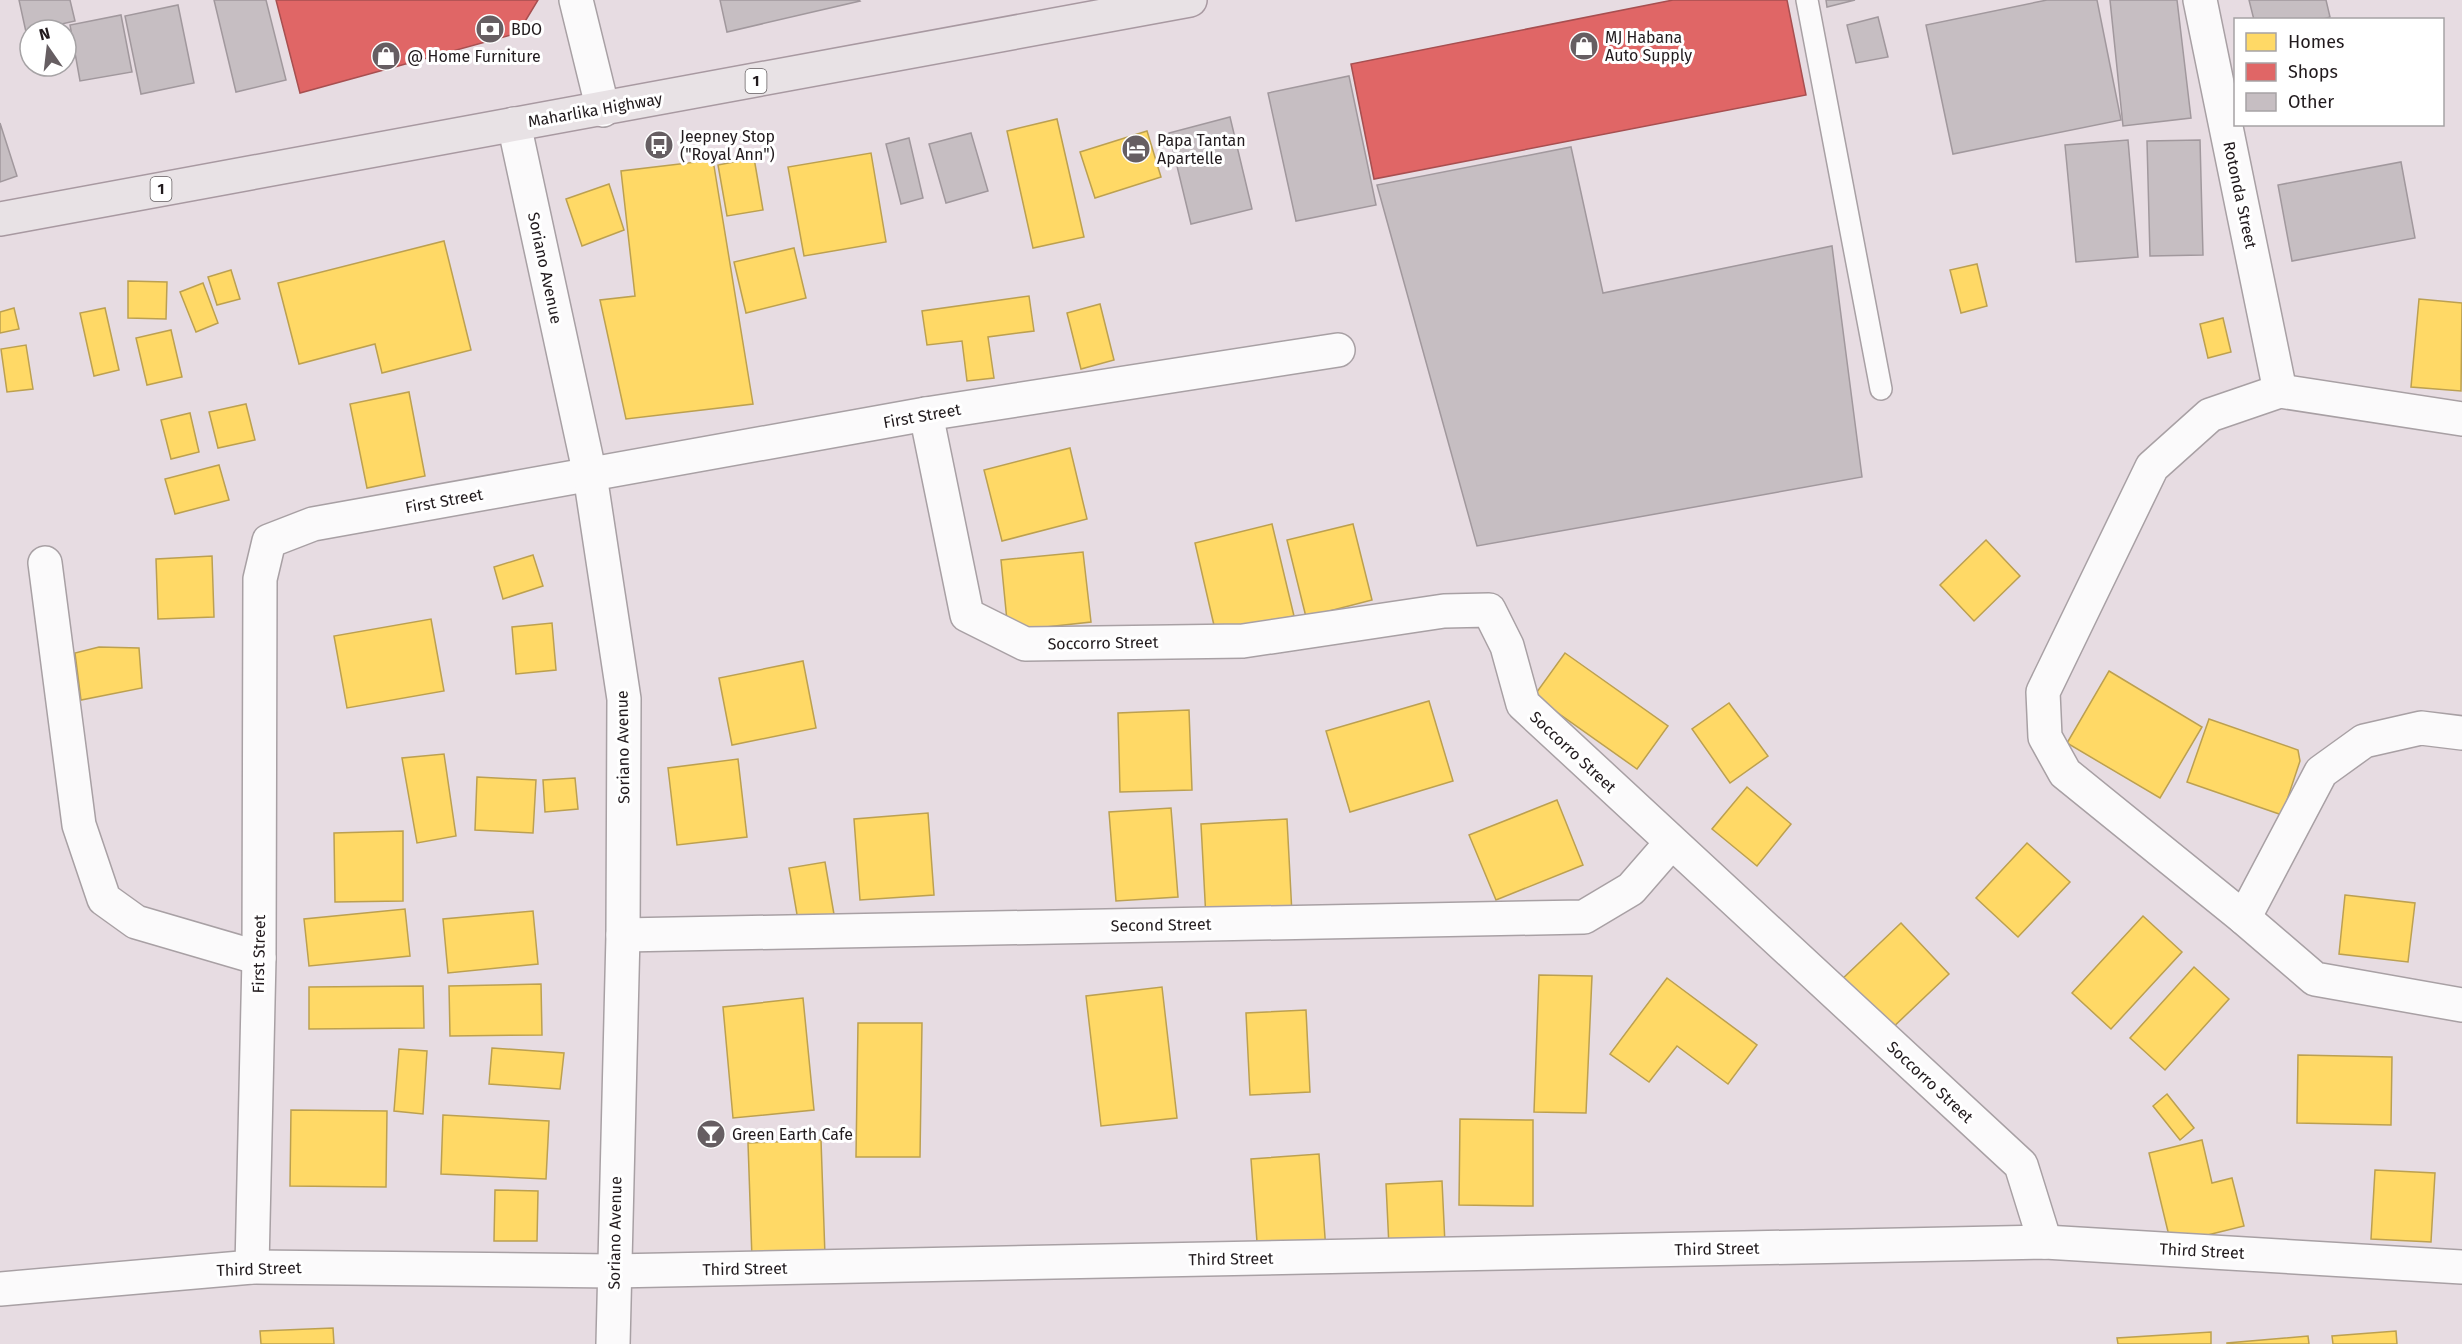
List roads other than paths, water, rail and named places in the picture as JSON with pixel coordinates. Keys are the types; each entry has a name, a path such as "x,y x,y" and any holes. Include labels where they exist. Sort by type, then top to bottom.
{"main road":[{"name":"Maharlika Highway","path":"0,219 514,124 603,110 1190,0"}],"street":[{"path":"576,0 603,110"},
{"name":"Rotonda Street","path":"2200,0 2280,391"},
{"name":"Soriano Avenue","path":"514,124 590,475 624,699 623,935 613,1344"},
{"name":"First Street","path":"252,1266 259,958 260,579 269,541 313,524 926,414 1338,350"},
{"path":"2462,419 2280,391 2210,415 2152,466 2043,692 2045,737 2065,773 2244,918 2315,979 2462,1005"},
{"name":"Soccorro Street","path":"926,414 967,615 1024,644 1243,641 1444,611 1489,610 1507,646 1522,705 2020,1165 2045,1242"},
{"path":"45,563 79,825 104,898 135,922 259,958"},
{"path":"2244,918 2321,772 2364,741 2421,728 2462,733"},
{"name":"Second Street","path":"623,935 1584,917 1631,889 1671,843"},
{"name":"Third Street","path":"0,1289 252,1266 614,1271 2045,1242 2462,1267"}],"lane":[{"path":"1807,0 1881,389"}],"place":[{"name":"BDO","path":"490,29"},
{"name":"MJ Habana Auto Supply","path":"1584,46"},
{"name":"@ Home Furniture","path":"386,56"},
{"name":"Jeepney Stop (\"Royal Ann\")","path":"659,145"},
{"name":"Papa Tantan Apartelle","path":"1136,149"},
{"name":"Green Earth Cafe","path":"711,1134"}]}
